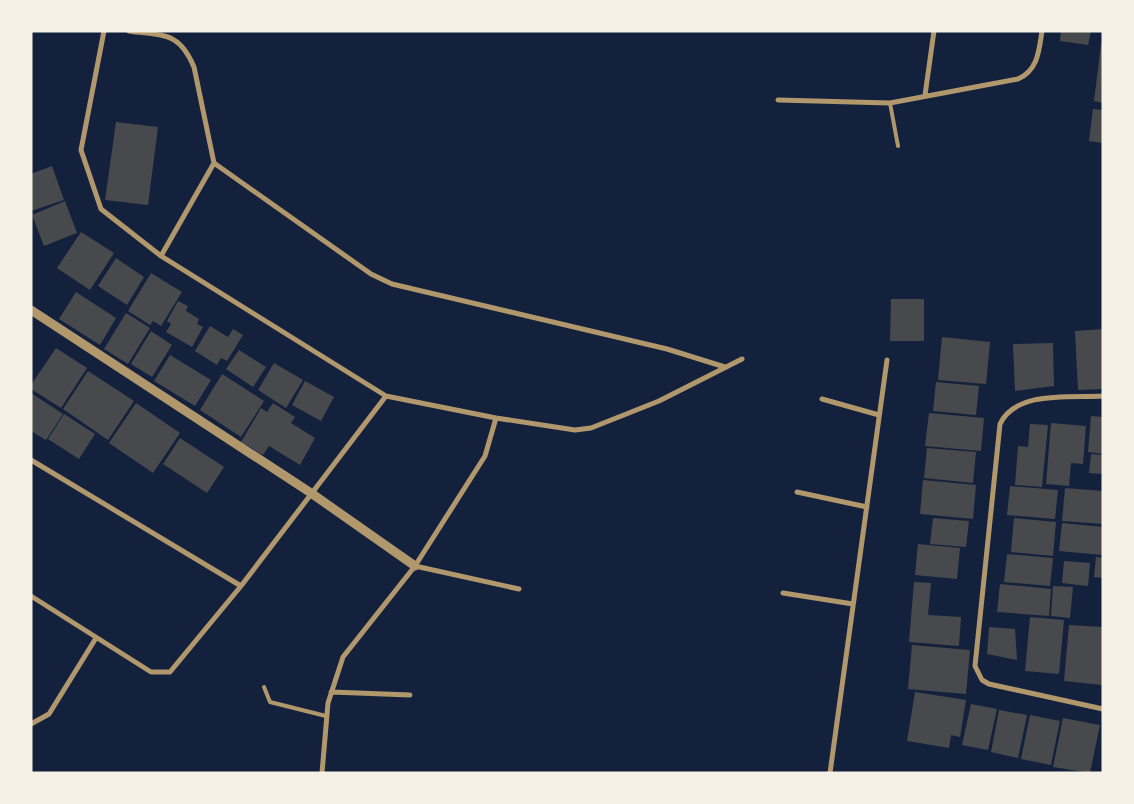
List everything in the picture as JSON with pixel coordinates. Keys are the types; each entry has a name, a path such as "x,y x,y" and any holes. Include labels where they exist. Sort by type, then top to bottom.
{"street":[{"path":"104,31 81,150 101,209 161,256 386,396 496,418 574,430 591,428 659,402 742,359"},
{"path":"129,31 173,38 188,52 194,67 214,163 161,256"},
{"path":"925,96 934,31"},
{"path":"778,100 890,103 1018,79 1028,75 1037,60 1042,31"},
{"path":"214,163 371,274 392,284 667,349 726,367"},
{"path":"31,310 311,493 415,566 519,589"},
{"path":"830,773 887,360"},
{"path":"31,596 151,672 170,672 241,586 386,396"},
{"path":"1103,396 1030,400 1013,407 1005,414 1000,424 975,666 982,680 989,684 1103,709"},
{"path":"822,399 880,415"},
{"path":"322,773 326,716 331,692 343,657 415,566 485,456 496,418"},
{"path":"31,460 241,586"},
{"path":"797,492 867,507"},
{"path":"783,593 853,604"},
{"path":"31,724 49,714 96,638"},
{"path":"331,692 410,695"}],"lane":[{"path":"890,103 898,146"},
{"path":"264,687 270,702 326,716"}],"building":[{"path":"1061,31 1091,31 1088,45 1060,41"},
{"path":"1101,44 1103,44 1103,103 1094,101"},
{"path":"1093,109 1103,110 1103,143 1089,141"},
{"path":"116,122 158,127 148,205 105,200"},
{"path":"52,166 64,200 31,211 31,174"},
{"path":"65,201 77,233 44,246 32,215"},
{"path":"81,232 114,253 90,290 57,268"},
{"path":"116,258 144,277 127,305 98,286"},
{"path":"151,273 182,292 161,326 153,321 150,325 128,311"},
{"path":"76,292 116,318 100,345 59,319"},
{"path":"891,299 924,299 924,341 890,341"},
{"path":"178,301 188,306 186,311 199,319 197,324 203,327 192,347 166,332 171,324 167,321"},
{"path":"126,313 150,328 128,364 104,349"},
{"path":"210,326 228,337 233,329 243,335 227,361 221,358 217,365 195,351"},
{"path":"1103,329 1103,389 1078,390 1075,331"},
{"path":"151,331 172,345 152,377 131,364"},
{"path":"942,337 990,342 986,384 938,380"},
{"path":"1053,343 1054,386 1015,391 1013,344"},
{"path":"56,348 87,368 61,408 31,389 31,385"},
{"path":"239,350 266,367 253,387 226,369"},
{"path":"170,355 211,380 195,406 154,381"},
{"path":"274,363 303,380 286,408 258,390"},
{"path":"88,371 134,401 108,440 63,409"},
{"path":"222,374 264,401 241,437 200,410"},
{"path":"305,381 334,397 321,421 292,405"},
{"path":"936,382 979,386 976,415 933,411"},
{"path":"31,393 63,414 46,440 31,431"},
{"path":"136,403 180,433 153,473 109,443"},
{"path":"273,403 295,417 291,423 315,438 300,465 269,446 263,455 241,442 261,408 267,412"},
{"path":"929,413 984,418 981,451 925,446"},
{"path":"64,414 95,434 79,459 48,439"},
{"path":"1091,416 1103,417 1103,454 1088,452"},
{"path":"1051,423 1086,426 1083,464 1071,463 1069,486 1046,484"},
{"path":"1030,424 1048,425 1042,487 1015,485 1018,446 1028,447"},
{"path":"180,438 224,467 207,493 163,464"},
{"path":"927,448 976,452 973,483 924,478"},
{"path":"1091,454 1103,455 1103,474 1089,473"},
{"path":"923,480 976,485 973,519 920,514"},
{"path":"1010,486 1058,490 1055,519 1007,515"},
{"path":"1065,488 1103,491 1103,524 1062,521"},
{"path":"933,518 969,521 966,547 930,544"},
{"path":"1014,518 1056,522 1053,556 1011,552"},
{"path":"1062,523 1103,527 1103,555 1059,551"},
{"path":"918,544 960,548 957,579 915,575"},
{"path":"1007,554 1053,558 1050,586 1004,582"},
{"path":"1096,557 1103,558 1103,578 1094,577"},
{"path":"1064,561 1090,563 1088,586 1062,583"},
{"path":"914,582 931,583 928,615 961,617 959,646 909,642"},
{"path":"1000,584 1051,589 1049,616 997,612"},
{"path":"1053,586 1073,587 1070,618 1051,616"},
{"path":"1030,617 1064,620 1059,674 1025,671"},
{"path":"1069,625 1103,627 1102,685 1064,681"},
{"path":"989,627 1015,629 1017,660 987,654"},
{"path":"912,645 970,650 966,694 908,689"},
{"path":"915,692 966,700 960,737 951,735 949,748 907,741"},
{"path":"971,704 997,709 988,750 962,745"},
{"path":"999,710 1027,715 1018,758 991,752"},
{"path":"1030,715 1060,721 1051,765 1021,759"},
{"path":"1063,718 1100,725 1090,773 1053,767"}]}
